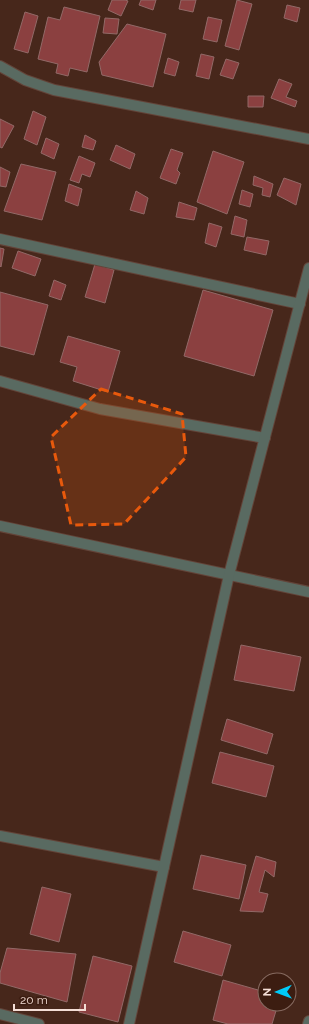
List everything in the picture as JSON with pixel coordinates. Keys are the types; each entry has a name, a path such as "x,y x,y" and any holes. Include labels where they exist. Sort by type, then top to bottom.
{"street":[{"path":"0,66 25,80 54,90 309,140"},
{"path":"0,239 300,304"},
{"path":"129,1024 229,575 309,268"},
{"path":"0,381 100,409 265,438"},
{"path":"0,526 309,592"},
{"path":"0,836 164,867"},
{"path":"0,1014 39,1024"}],"highlighted area":[{"path":"101,389 182,414 186,457 124,524 71,525 51,437"}],"building":[{"path":"112,0 128,1 121,16 108,10"},
{"path":"141,0 156,0 153,10 139,5"},
{"path":"181,0 196,0 193,12 179,9"},
{"path":"237,0 252,4 239,50 225,46"},
{"path":"287,5 300,8 297,22 284,18"},
{"path":"64,7 100,16 87,72 70,68 68,76 56,73 58,64 38,59 48,17 60,20"},
{"path":"25,12 38,16 28,53 14,49"},
{"path":"208,17 222,20 217,42 203,39"},
{"path":"105,18 119,19 117,34 103,33"},
{"path":"127,24 166,34 153,87 102,75 99,62"},
{"path":"201,54 214,57 209,79 196,76"},
{"path":"168,58 179,62 175,76 164,73"},
{"path":"226,59 239,63 233,79 220,75"},
{"path":"279,79 292,84 286,97 297,101 295,107 271,98"},
{"path":"248,96 264,96 263,107 248,107"},
{"path":"33,111 46,117 37,145 24,139"},
{"path":"0,119 14,126 2,148 0,147"},
{"path":"85,135 96,141 93,150 82,147"},
{"path":"46,138 59,144 54,159 41,153"},
{"path":"116,145 135,154 130,169 110,160"},
{"path":"171,149 183,153 177,170 180,173 176,184 160,178"},
{"path":"213,151 244,162 227,214 197,202"},
{"path":"79,156 95,163 90,177 82,174 79,183 70,180"},
{"path":"21,164 56,172 42,220 4,211"},
{"path":"0,167 10,172 6,187 0,186"},
{"path":"254,176 273,184 270,197 262,195 263,188 253,185"},
{"path":"284,178 301,184 296,205 277,195"},
{"path":"69,184 82,189 78,206 65,201"},
{"path":"242,190 253,194 250,207 239,204"},
{"path":"136,191 148,198 144,214 130,210"},
{"path":"179,202 197,208 194,220 176,217"},
{"path":"235,216 247,220 244,237 231,234"},
{"path":"209,223 222,227 216,247 205,243"},
{"path":"247,237 269,241 266,255 244,250"},
{"path":"0,248 4,249 1,267 0,266"},
{"path":"18,251 41,259 35,276 12,268"},
{"path":"95,264 114,270 105,303 85,297"},
{"path":"54,280 66,285 61,300 49,296"},
{"path":"203,290 273,310 254,376 184,356"},
{"path":"0,292 48,305 34,355 0,346"},
{"path":"68,336 120,351 108,392 73,381 77,367 60,362"},
{"path":"241,645 301,657 294,691 234,680"},
{"path":"227,719 273,734 267,754 221,740"},
{"path":"220,752 274,766 266,797 212,783"},
{"path":"201,855 246,865 239,899 193,889"},
{"path":"256,856 276,862 274,877 265,870 259,892 268,894 263,912 240,911"},
{"path":"42,887 71,894 59,942 30,934"},
{"path":"183,931 231,945 222,976 174,962"},
{"path":"7,948 76,954 67,1002 0,983 0,973"},
{"path":"93,956 132,966 118,1022 79,1012"},
{"path":"223,980 257,990 257,1012 276,1012 272,1024 228,1024 213,1020"}]}
